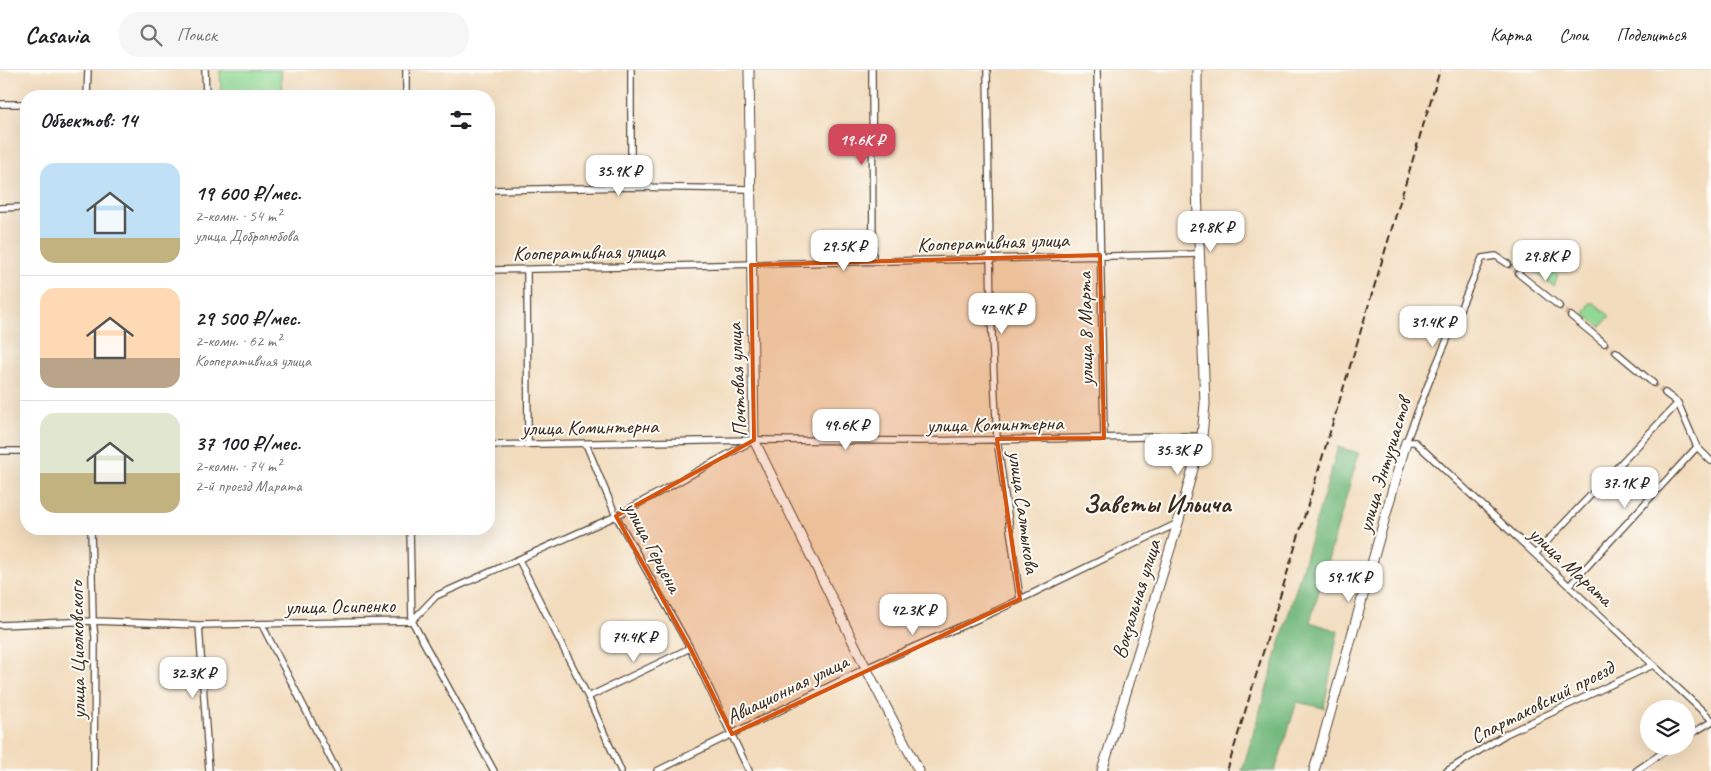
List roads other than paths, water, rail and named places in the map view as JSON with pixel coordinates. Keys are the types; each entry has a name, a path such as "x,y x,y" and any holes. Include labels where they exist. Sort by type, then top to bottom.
{"street":[{"path":"87,90 88,70"},
{"path":"204,70 206,90"},
{"path":"406,70 406,90"},
{"path":"631,70 631,187"},
{"name":"Почтовая улица","path":"749,70 754,440 919,771"},
{"path":"872,70 873,261"},
{"name":"улица Салтыкова","path":"987,70 991,314 997,440 1020,599"},
{"name":"улица 8 Марта","path":"1097,70 1104,438"},
{"name":"Вокзальная улица","path":"1102,771 1178,523 1202,436 1205,402 1197,188 1197,70"},
{"path":"0,104 20,104"},
{"path":"495,190 631,187 750,189"},
{"path":"0,208 20,207"},
{"name":"Кооперативная улица","path":"495,270 1199,254"},
{"name":"улица Энтузиастов","path":"1314,771 1406,442 1431,377 1480,262 1483,257 1496,256 1508,264"},
{"path":"527,270 528,444"},
{"path":"1519,274 1559,306"},
{"path":"1571,316 1604,343"},
{"path":"1616,352 1653,383"},
{"path":"1665,393 1678,403 1697,447 1711,461"},
{"path":"1535,554 1678,403"},
{"name":"улица Коминтерна","path":"495,445 754,440 920,441 1202,436"},
{"name":"улица Осипенко","path":"0,625 93,621 262,625 412,621 436,596 616,516 754,440"},
{"name":"улица Марата","path":"1406,442 1415,442 1711,720"},
{"name":"улица Герцена","path":"586,444 616,516 690,648 749,771"},
{"path":"1569,586 1697,447"},
{"path":"0,450 20,450"},
{"name":"Авиационная улица","path":"657,771 866,668 1020,599 1178,523"},
{"name":"улица Циолковского","path":"92,535 93,621 95,637 94,771"},
{"path":"410,535 412,621 494,771"},
{"path":"518,560 588,697 621,771"},
{"path":"199,625 209,771"},
{"path":"262,625 337,771"},
{"path":"588,697 690,648"},
{"name":"Спартаковский проезд","path":"1447,771 1506,734 1653,665"},
{"path":"1695,731 1711,720"},
{"path":"1636,771 1659,755"}],"tunnel":[{"path":"1508,264 1519,274"},
{"path":"1559,306 1571,316"},
{"path":"1604,343 1616,352"},
{"path":"1653,383 1665,393"}],"railway":[{"path":"1227,771 1440,70"}],"district":[{"name":"Заветы Ильича","path":"1157,503"}]}
